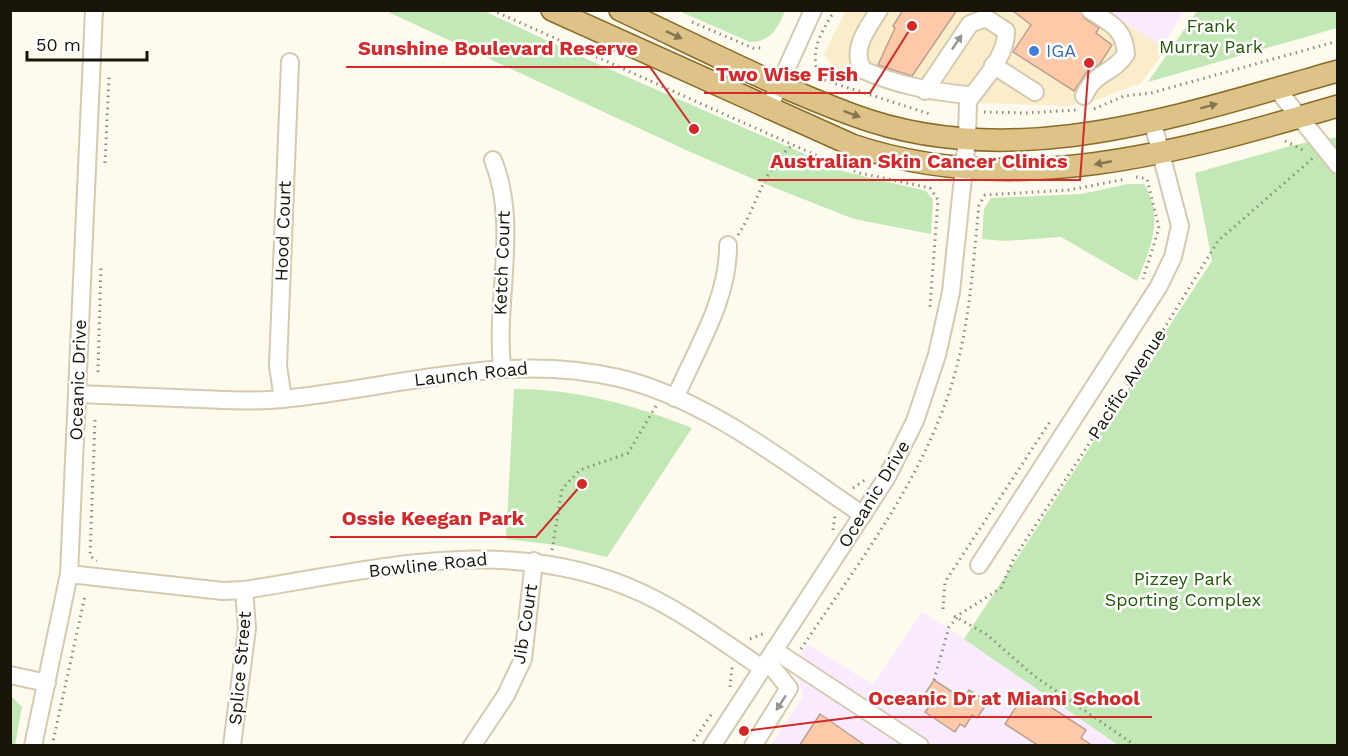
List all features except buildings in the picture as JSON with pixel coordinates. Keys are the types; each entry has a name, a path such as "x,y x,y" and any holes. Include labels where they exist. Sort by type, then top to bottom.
{"main road":[{"path":"552,10 768,110 887,157 964,168 1056,170 1161,152 1338,106"},
{"path":"620,10 853,116 919,133 967,140 1017,142 1058,139 1110,131 1338,71"}],"street":[{"name":"Oceanic Drive","path":"33,746 69,573 94,10"},
{"path":"768,110 813,10"},
{"path":"879,10 859,48 859,63 863,70 895,84 971,103 1002,51 1006,31 986,18 970,24 925,91"},
{"path":"1084,96 1090,82 1118,66 1126,54 1125,38 1115,26 1090,10"},
{"name":"Hood Court","path":"283,399 278,366 290,62"},
{"path":"993,65 1035,92"},
{"path":"1276,88 1338,165"},
{"name":"Oceanic Drive","path":"712,746 863,515 907,440 937,356 951,292 971,103"},
{"name":"Pacific Avenue","path":"979,565 1159,286 1173,257 1180,226 1152,120"},
{"name":"Ketch Court","path":"493,160 501,180 505,203 500,341 502,367"},
{"path":"669,395 722,291 728,264 728,245"},
{"name":"Launch Road","path":"78,394 283,399 502,367 561,368 589,372 620,378 669,395 734,429 863,515"},
{"name":"Bowline Road","path":"69,573 201,590 244,590 441,560 491,558 534,561 591,573 643,593 697,624 768,659"},
{"name":"Jib Court","path":"472,746 506,695 523,659 534,561"},
{"name":"Splice Street","path":"232,746 247,628 244,590"},
{"path":"753,746 789,687 768,659"},
{"path":"768,659 920,746"},
{"path":"10,675 47,683"}],"path":[{"path":"492,10 792,145 860,172 930,188 938,200 928,315"},
{"path":"686,19 753,48 763,48"},
{"path":"971,103 1025,113 1094,110 1124,96 1151,93 1338,41"},
{"path":"105,165 109,72"},
{"name":"Pacific Avenue","path":"955,617 1001,588 1014,558 1154,345 1218,241 1229,228 1313,158 1288,141 1280,142"},
{"path":"728,245 740,234 760,186 792,145"},
{"path":"985,195 1069,190 1135,177 1147,179 1159,228 1141,283"},
{"path":"98,372 101,258"},
{"path":"560,551 552,550 562,489 580,470 628,453 669,395"},
{"path":"943,609 945,582 1054,416"},
{"path":"95,420 90,556 105,566"},
{"path":"852,488 865,480 872,471"},
{"path":"829,537 833,530 835,514"},
{"path":"52,746 85,596"},
{"path":"934,680 955,617 986,634 1033,675 1136,746"},
{"path":"743,638 753,640 766,632"},
{"path":"723,660 732,666 731,685 725,694"},
{"path":"690,746 713,711"}],"shaded area":[{"path":"846,10 1106,11 1166,49 1141,83 1094,101 1066,106 928,101 833,67 824,54"},
{"path":"1185,10 1161,46 1106,11"},
{"path":"922,612 1118,745 771,746 803,696 797,675 790,670 808,644 873,685"}],"green space":[{"path":"386,11 484,11 602,66 846,172 926,191 933,200 931,234 854,219 770,186 688,151"},
{"path":"679,11 785,11 773,33 763,40 750,42"},
{"name":"Frank Murray Park","path":"1197,11 1337,11 1337,28 1148,82"},
{"name":"Pizzey Park Sporting Complex","path":"1337,137 1337,745 1118,745 964,639 1212,261 1195,173 1294,145"},
{"path":"1128,184 1144,184 1153,208 1151,245 1137,281 1061,237 1004,241 982,239 984,209 991,198 1081,194"},
{"path":"514,389 583,395 649,412 692,428 607,557 556,545 506,539"},
{"path":"11,696 22,707 15,745 11,745"}],"place":[{"name":"Two Wise Fish","path":"912,26"},
{"name":"IGA","path":"1034,51"},
{"name":"Australian Skin Cancer Clinics","path":"1089,63"},
{"name":"Sunshine Boulevard Reserve","path":"694,129"},
{"name":"Ossie Keegan Park","path":"582,484"},
{"name":"Oceanic Dr at Miami School","path":"744,731"}]}
